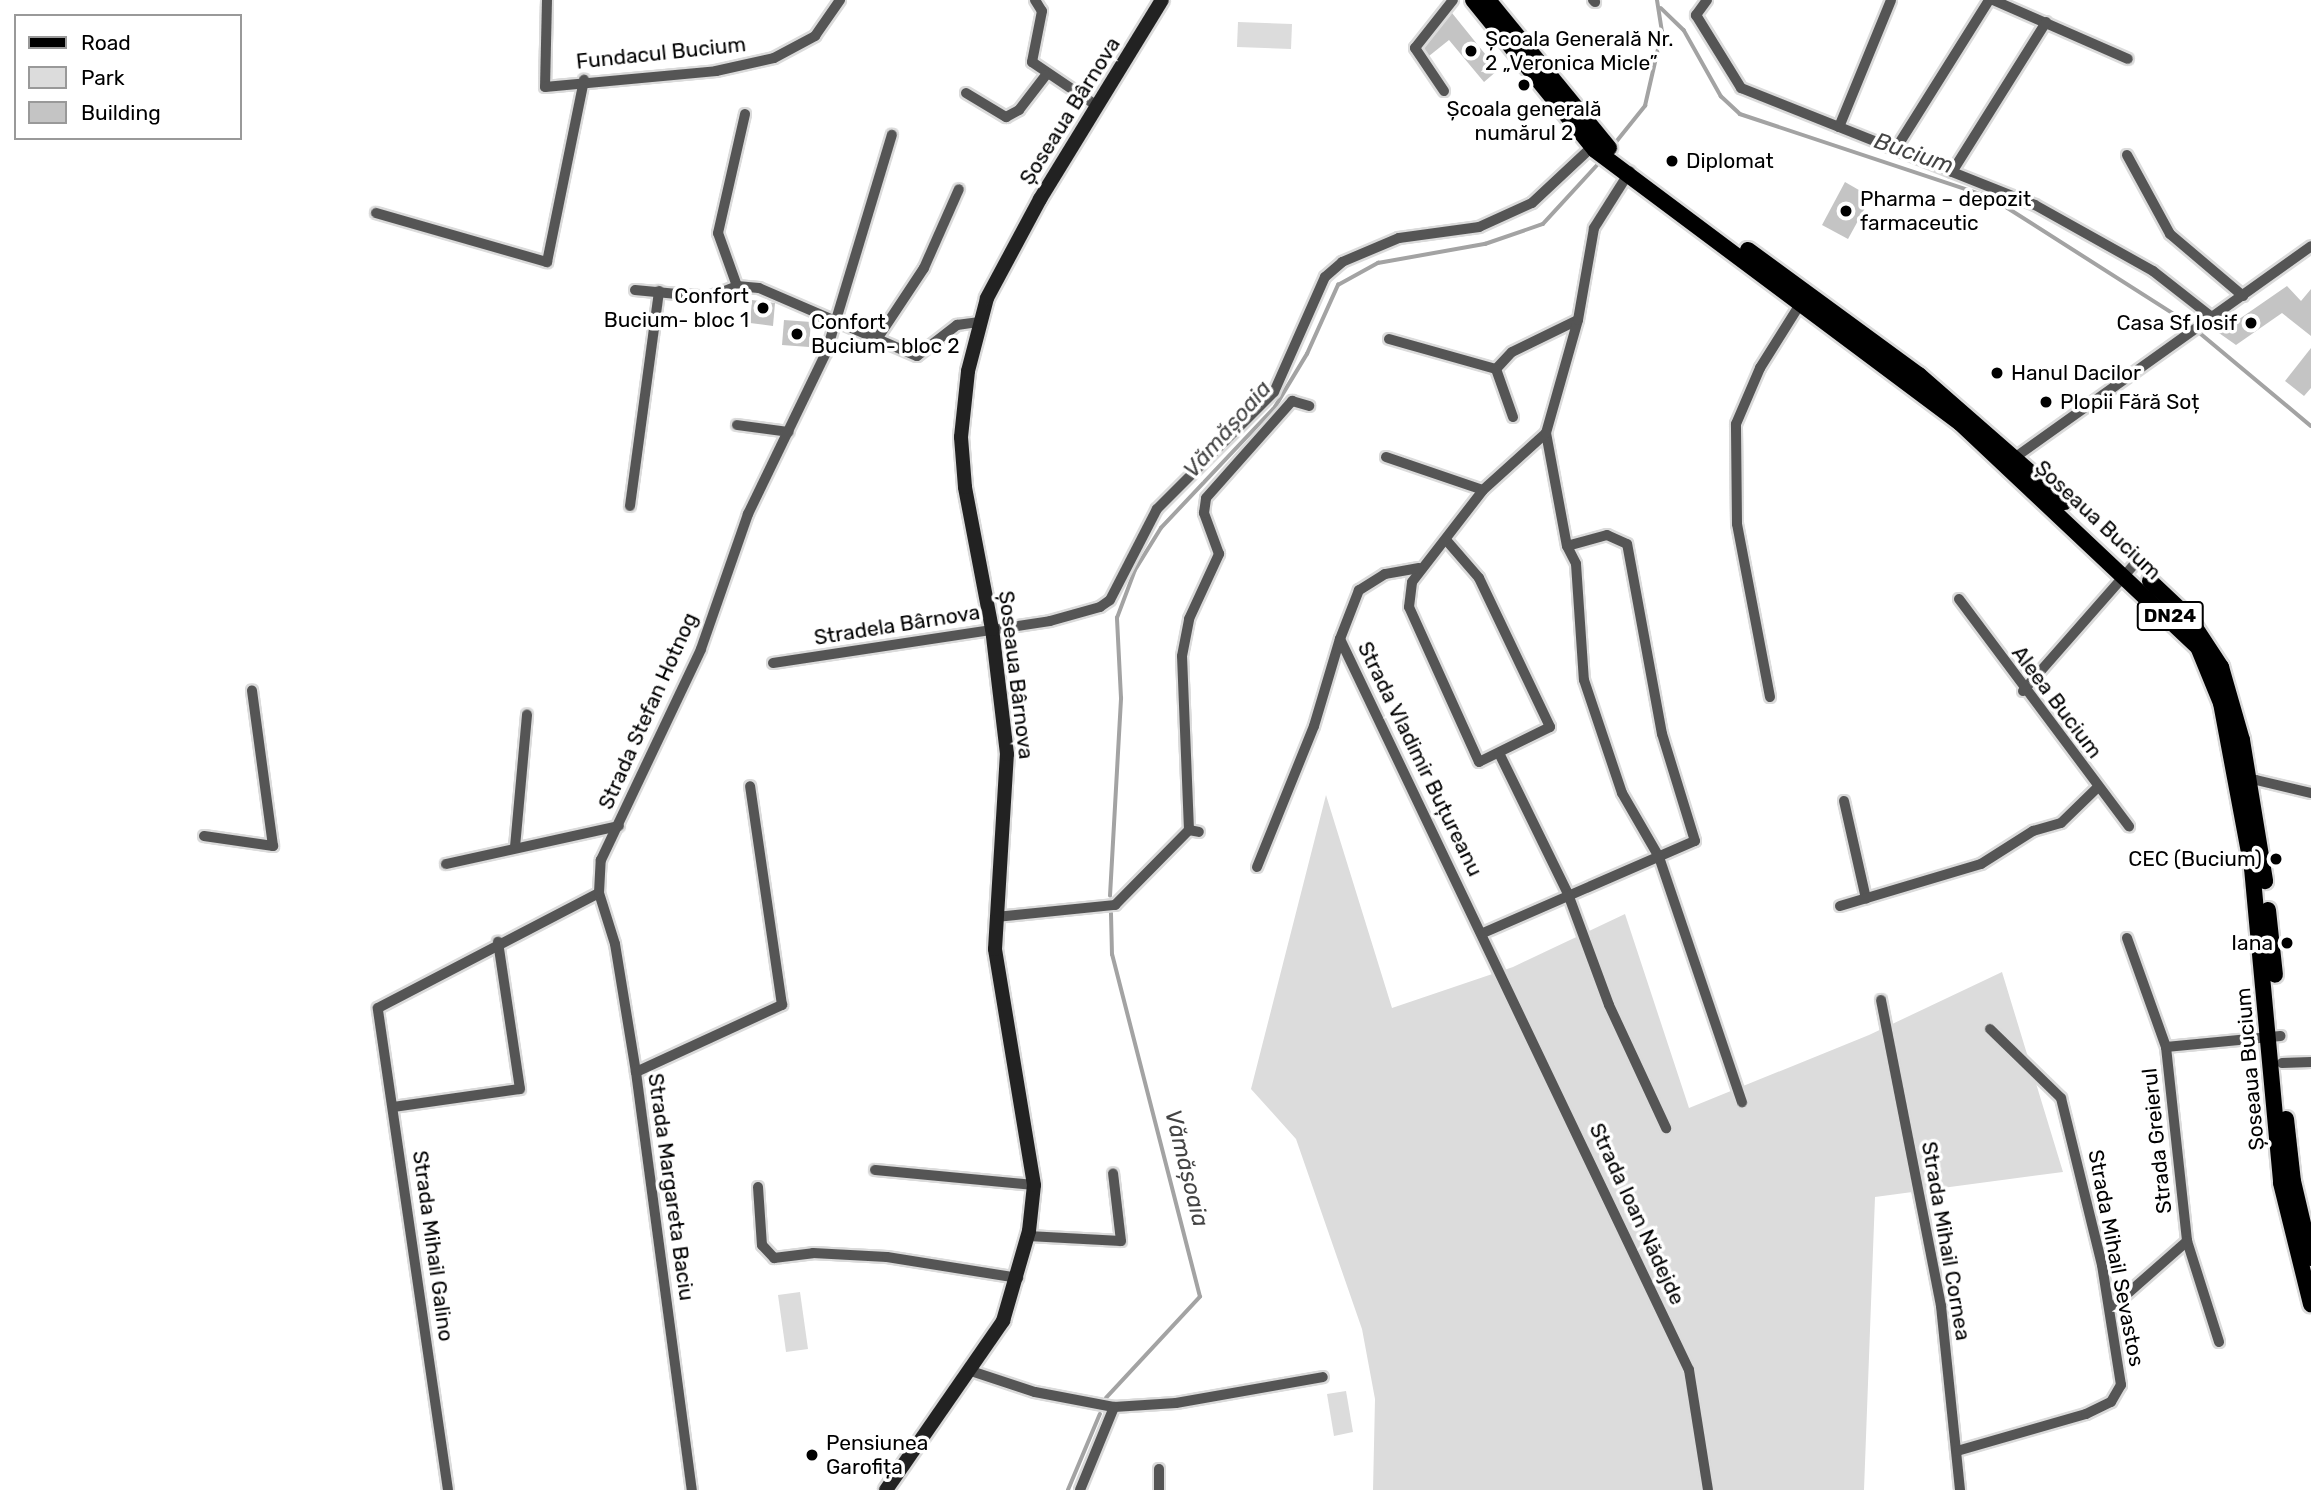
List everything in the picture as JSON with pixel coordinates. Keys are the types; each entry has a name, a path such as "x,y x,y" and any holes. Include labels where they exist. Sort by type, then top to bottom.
{"main road":[{"name":"Șoseaua Bârnova","path":"887,1490 1003,1321 1018,1278 1028,1236 1034,1185 995,949 1008,771 992,629 961,437 978,322 1040,199 1162,0"},
{"name":"Șoseaua Bucium","path":"1473,0 1598,144 1625,169 1805,297 2010,460 2129,570 2189,618 2216,658 2233,704 2242,783 2264,879 2281,1183 2311,1304"},
{"name":"Șoseaua Bucium","path":"1488,0 1598,144"},
{"name":"Șoseaua Bucium","path":"2274,1036 2282,1063 2293,1181 2311,1258"}],"street":[{"name":"Fundacul Bucium","path":"547,0 545,87 584,80 716,71 774,58 815,36 840,0"},
{"path":"1035,0 1042,11 1030,55 1046,75 1097,106"},
{"path":"1444,91 1415,48 1453,0"},
{"path":"1839,127 1891,0"},
{"path":"1895,150 1991,0 2128,59"},
{"path":"1703,2 1696,15 1706,36 1741,88 2035,205 2153,271 2213,318"},
{"path":"1952,172 2046,22"},
{"path":"966,93 1006,117 1019,110 1046,75"},
{"path":"376,213 547,262 584,80"},
{"path":"737,286 718,233 745,114"},
{"name":"Strada Stefan Hotnog","path":"598,893 601,860 701,649 748,514 826,353 834,316 892,135"},
{"name":"Stradela Bârnova","path":"773,663 1080,614 1110,600 1157,509 1274,392 1325,277 1342,262 1399,238 1459,232 1509,214 1556,185 1598,144"},
{"path":"2127,155 2170,234 2243,296"},
{"path":"1625,169 1597,221 1578,320 1546,433 1567,546 1580,588 1584,680 1622,793 1659,857 1742,1102"},
{"path":"877,339 924,268 959,190"},
{"path":"2010,460 2311,246"},
{"path":"635,290 709,297 737,286 759,288 834,316 917,356 957,325 978,322"},
{"path":"630,506 659,292"},
{"path":"1770,697 1737,524 1736,424 1760,368 1805,297"},
{"path":"1496,369 1512,352 1578,320"},
{"path":"1389,339 1496,369"},
{"path":"1496,369 1513,417"},
{"path":"996,917 1115,905 1194,831 1182,656 1189,619 1219,554 1204,513 1206,498 1292,401 1309,406"},
{"path":"737,425 789,432"},
{"path":"1447,541 1479,579 1511,638 1549,720 1543,735 1479,762 1409,607 1419,568 1447,541 1483,490 1546,433"},
{"path":"1386,457 1483,490"},
{"path":"1483,933 1695,841 1662,734 1627,544 1607,535 1567,546"},
{"name":"Strada Vladimir Buțureanu","path":"1419,568 1385,574 1359,590 1340,639 1499,964"},
{"path":"2023,691 2129,570"},
{"name":"Aleea Bucium","path":"1959,598 2023,691 2129,826"},
{"path":"1257,867 1314,726 1340,639"},
{"path":"204,836 273,846 252,690"},
{"path":"515,847 527,715"},
{"path":"1499,753 1568,894 1609,1005 1666,1128"},
{"path":"2242,783 2311,793"},
{"path":"636,1072 782,1005 750,786"},
{"path":"1840,906 1981,864 2033,831 2061,823 2097,788"},
{"path":"1844,801 1866,899"},
{"path":"446,864 619,826"},
{"path":"393,1107 520,1089 498,942 598,893"},
{"name":"Strada Margareta Baciu","path":"598,893 615,944 636,1072 692,1490"},
{"name":"Strada Greierul","path":"2127,938 2166,1047 2188,1241 2219,1342"},
{"name":"Strada Mihail Galino","path":"447,1490 378,1008 498,942"},
{"name":"Strada Ioan Nădejde","path":"1499,964 1501,981 1689,1370 1708,1490"},
{"name":"Strada Mihail Cornea","path":"1881,1000 1941,1306 1960,1490"},
{"name":"Strada Mihail Sevastos","path":"1956,1451 2086,1414 2117,1397 2121,1374 2110,1309 2061,1098 1990,1029"},
{"path":"2166,1047 2274,1036"},
{"path":"2282,1063 2311,1062"},
{"path":"875,1170 1034,1185"},
{"path":"1028,1236 1121,1241 1113,1173"},
{"path":"758,1187 762,1245 774,1258 813,1253 887,1257 1018,1278"},
{"path":"2110,1309 2188,1241"},
{"path":"971,1371 1035,1392 1114,1407 1176,1404 1323,1377"},
{"path":"1080,1490 1114,1407"},
{"path":"1159,1469 1159,1490"}],"green space":[{"path":"1238,22 1292,24 1291,49 1237,47"},
{"path":"1326,795 1392,1008 1513,967 1625,914 1689,1108 1869,1035 2002,972 2063,1172 1875,1197 1864,1490 1373,1490 1375,1399 1362,1329 1296,1139 1251,1089"},
{"path":"800,1292 808,1349 786,1352 778,1295"},
{"path":"1346,1391 1353,1432 1334,1436 1327,1394"}],"building":[{"name":"Școala Generală Nr. 2 „Veronica Micle”","path":"1452,13 1498,70 1484,82 1449,40 1429,56 1424,48"},
{"name":"Pharma – depozit farmaceutic","path":"1845,182 1871,197 1848,239 1822,225"},
{"name":"Casa Sf Iosif","path":"2287,286 2301,301 2311,289 2311,336 2282,313 2236,345 2219,333"},
{"name":"Confort Bucium- bloc 1","path":"752,300 775,303 773,326 750,323"},
{"name":"Confort Bucium- bloc 2","path":"784,320 811,322 809,347 782,345"},
{"path":"2311,348 2311,388 2304,396 2285,381"}],"waterway":[{"name":"Vămășoaia","path":"1612,147 1645,106 1662,32 1657,0"},
{"name":"Bucium","path":"1661,8 1684,30 1721,96 1740,114 1992,198 2188,323 2311,426"},
{"name":"Vămășoaia","path":"1110,896 1121,698 1117,618 1135,570 1161,528 1275,407 1307,354 1338,285 1378,263 1485,244 1543,224 1601,161"},
{"name":"Vămășoaia","path":"1106,1398 1200,1297 1112,955 1111,914"},
{"name":"Vămășoaia","path":"1068,1490 1100,1414"}],"place":[{"name":"Școala Generală Nr. 2 „Veronica Micle”","path":"1471,51"},
{"name":"Școala generală numărul 2","path":"1524,85"},
{"name":"Diplomat","path":"1672,161"},
{"name":"Pharma – depozit farmaceutic","path":"1846,211"},
{"name":"Confort Bucium- bloc 1","path":"763,308"},
{"name":"Casa Sf Iosif","path":"2251,323"},
{"name":"Confort Bucium- bloc 2","path":"797,334"},
{"name":"Hanul Dacilor","path":"1997,373"},
{"name":"Plopii Fără Soț","path":"2046,402"},
{"name":"CEC (Bucium)","path":"2276,859"},
{"name":"Iana","path":"2287,943"},
{"name":"Pensiunea Garofița","path":"812,1455"}]}
